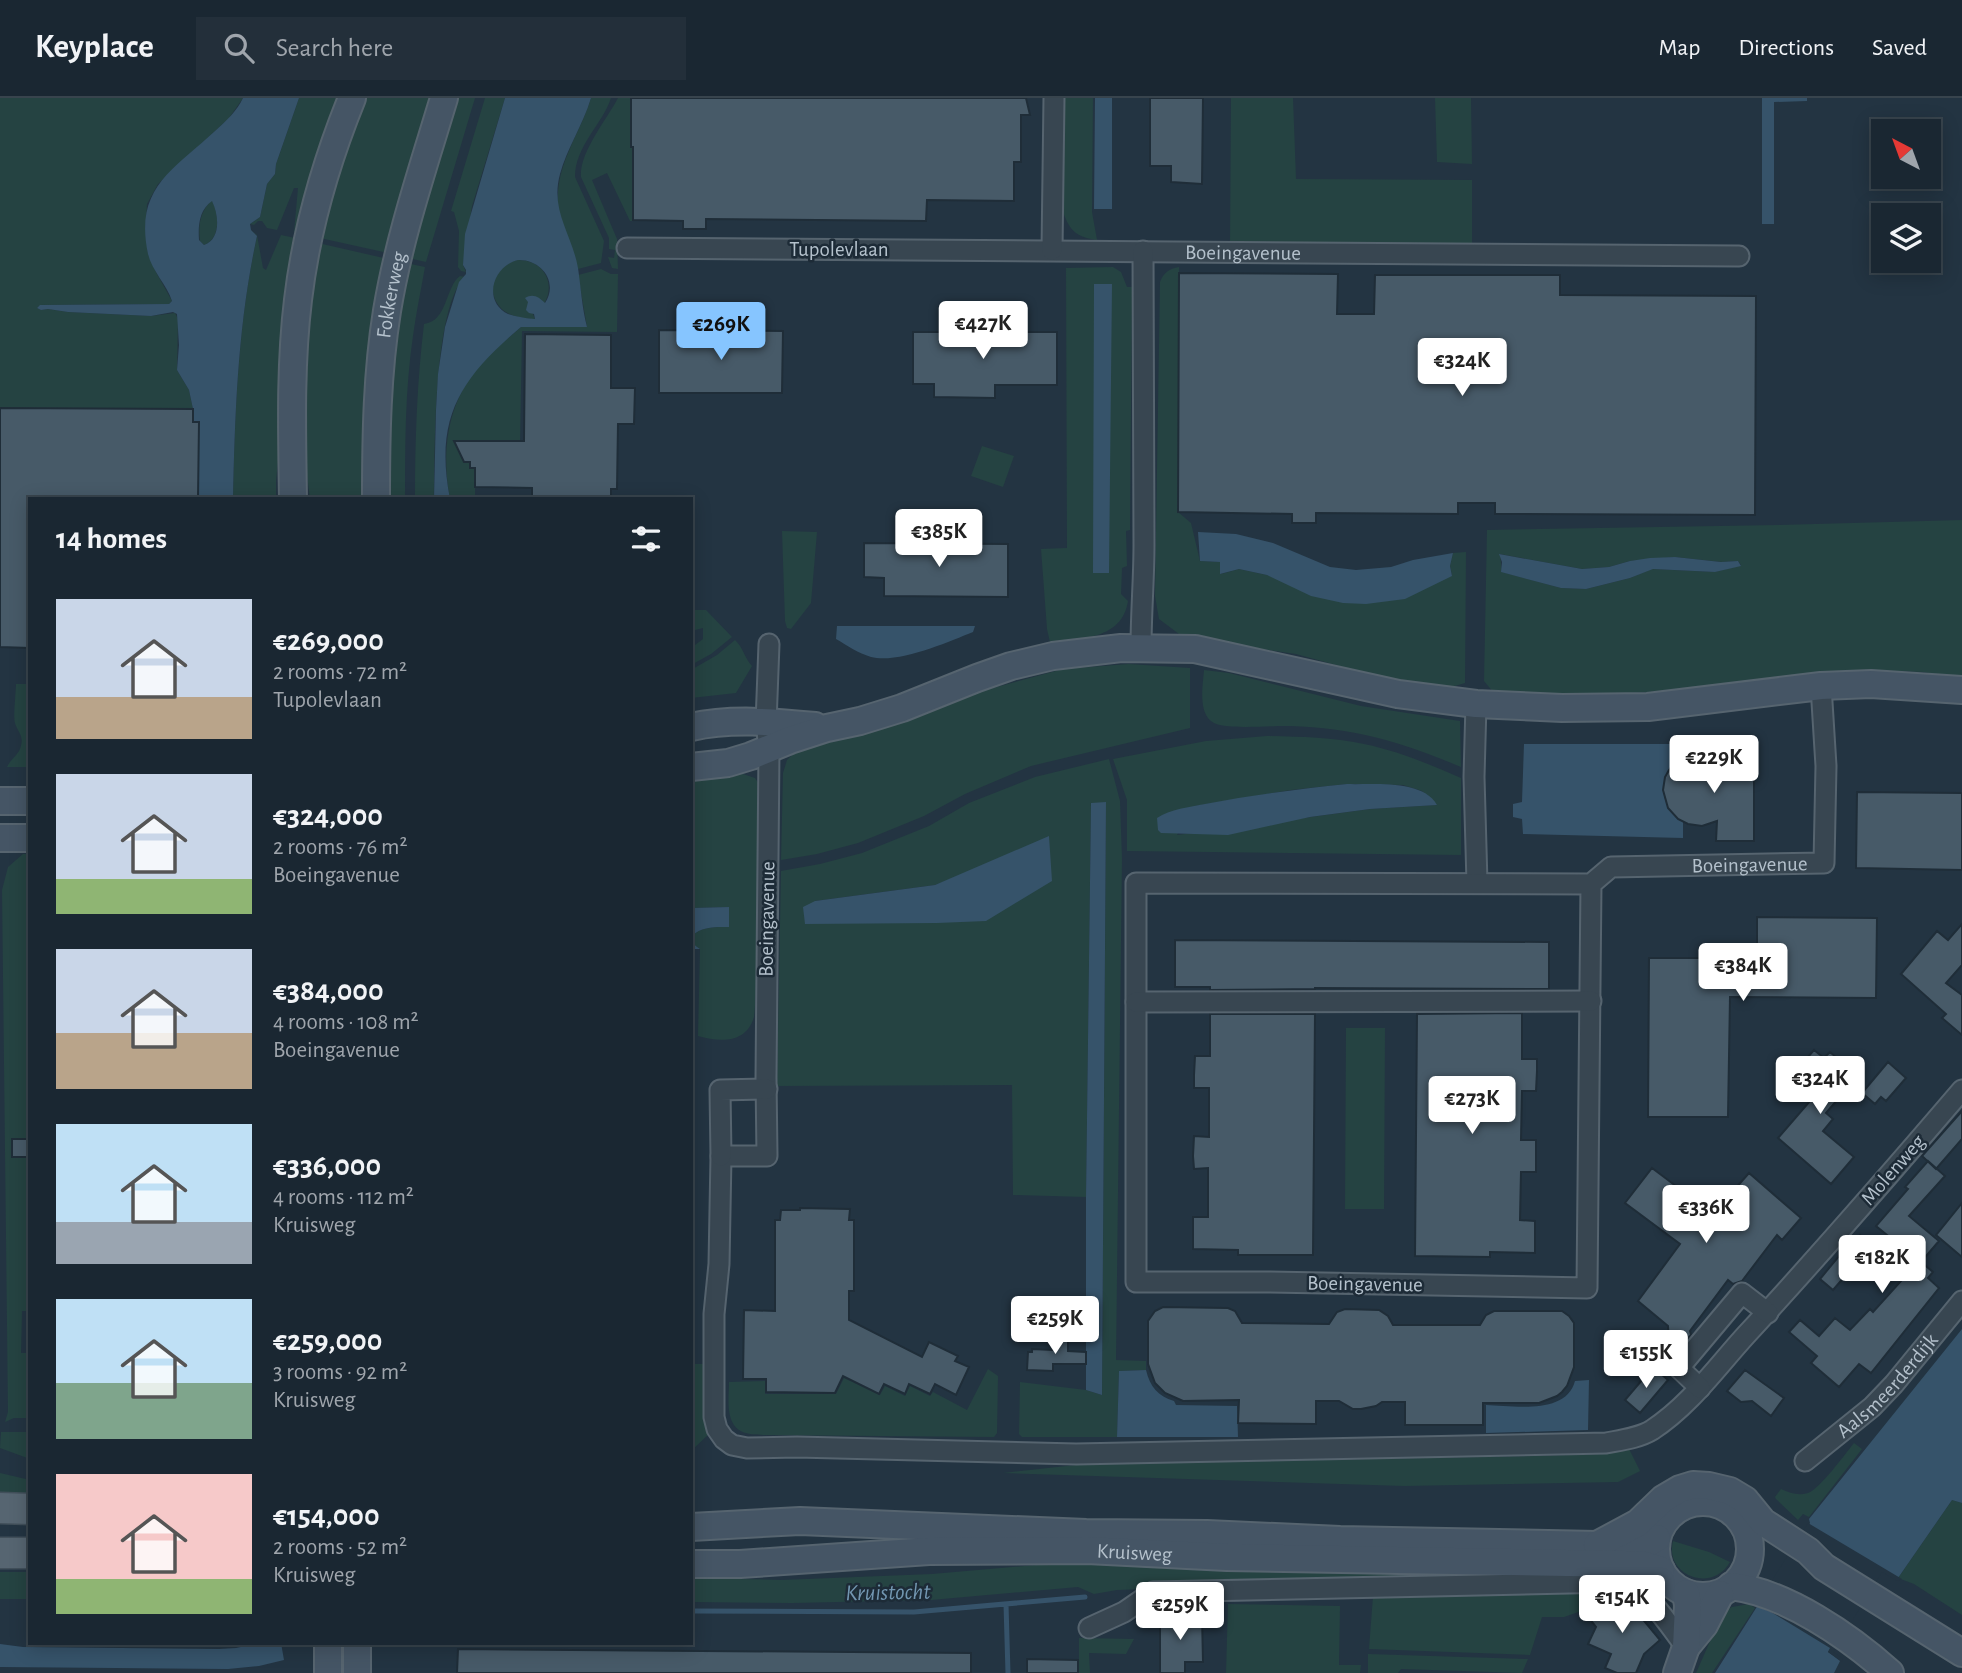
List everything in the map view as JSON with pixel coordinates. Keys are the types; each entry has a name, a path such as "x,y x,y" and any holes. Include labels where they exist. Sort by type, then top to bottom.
{"main road":[{"path":"293,497 292,393 298,300 322,188 352,98"},
{"name":"Fokkerweg","path":"376,497 378,399 387,310 408,219 444,98"},
{"path":"693,727 729,722 767,736 827,728 902,708 987,674 1032,661 1087,651 1141,648 1195,649 1398,694 1476,704 1562,708 1648,707 1821,686 1871,684 1962,690"},
{"path":"693,767 738,760 767,736"},
{"path":"0,801 28,801"},
{"path":"0,838 28,838"},
{"name":"Kruisweg","path":"1597,1545 1638,1523 1663,1499 1693,1485 1730,1491 1745,1500 1753,1524"},
{"path":"1890,1673 1866,1651 1790,1603 1748,1588 1725,1590 1707,1596 1686,1593 1671,1583 1661,1570 1656,1555 1657,1538 1661,1528 1673,1513 1683,1506 1705,1502 1727,1508 1792,1548 1801,1561 1824,1567 1962,1653"},
{"path":"0,1508 28,1509"},
{"name":"Kruisweg","path":"693,1527 800,1521 1086,1533 1597,1545 1610,1550 1633,1548 1657,1538"},
{"path":"1686,1647 1704,1625 1725,1590 1744,1573 1750,1555 1753,1524"},
{"name":"Kruisweg","path":"693,1564 740,1564 929,1551 1087,1550 1227,1557 1625,1564 1645,1565 1661,1570"},
{"path":"0,1552 28,1553"},
{"path":"1677,1673 1686,1647 1686,1593"},
{"path":"328,1645 328,1673"},
{"path":"356,1673 357,1645"}],"street":[{"path":"1052,250 1054,98"},
{"name":"Tupolevlaan","path":"627,248 1143,251"},
{"path":"1141,648 1141,600 1144,586 1143,251"},
{"name":"Boeingavenue","path":"1143,251 1739,256"},
{"name":"Boeingavenue","path":"721,1156 767,1156 769,644"},
{"name":"Boeingavenue","path":"1591,884 1587,1288 1136,1282 1136,883 1591,884 1611,867 1824,863 1826,766 1821,686"},
{"path":"1476,704 1474,777 1477,883"},
{"path":"1136,1002 1591,1001"},
{"path":"721,1156 720,1090 767,1089"},
{"name":"Molenweg","path":"721,1156 719,1264 714,1314 714,1417 719,1434 732,1445 747,1448 1076,1454 1593,1444 1650,1432 1672,1416 1768,1312 1962,1090"},
{"path":"1700,1388 1679,1368 1742,1293 1768,1312"},
{"name":"Aalsmeerderdijk","path":"1805,1461 1872,1407 1962,1301"},
{"name":"Kruisweg","path":"1089,1628 1124,1612 1153,1592 1615,1582 1633,1588 1642,1595 1686,1647"}],"green space":[{"path":"0,98 243,98 229,118 158,184 147,204 148,254 172,301 169,304 42,305 37,308 151,316 175,313 178,319 177,370 189,390 193,409 0,408"},
{"path":"299,98 341,98 300,233 294,232 298,188 294,188 277,230 267,228 262,221 250,224 260,217 267,184 275,174"},
{"path":"363,98 434,98 388,253 320,238 328,204"},
{"path":"454,98 475,98 426,262 408,258"},
{"path":"485,98 505,98 472,206 463,265 466,272 458,267 459,231 454,212 451,211"},
{"path":"591,98 611,98 579,155 575,177 604,241 601,263 578,269 560,219 559,182"},
{"path":"618,98 631,98 632,221 607,173 592,180 617,239 618,269 612,268 608,257 614,258 615,250 609,249 609,238 581,177 584,157"},
{"path":"1064,98 1093,98 1092,212 1097,240 1075,232 1063,212"},
{"path":"1231,98 1293,98 1296,179 1472,180 1472,245 1230,246"},
{"path":"1435,98 1471,98 1472,164 1437,162"},
{"path":"212,200 216,212 216,232 210,242 204,245 200,241 200,224 202,214"},
{"path":"251,230 257,235 263,268 266,270 281,235 300,239 276,497 233,497 236,400 242,334 257,236"},
{"path":"318,243 388,259 366,497 310,497 302,436 305,323"},
{"path":"517,260 534,263 545,273 548,280 548,296 544,304 528,302 535,319 507,313 495,300 495,279 504,267"},
{"path":"406,263 425,267 408,377 405,497 386,497 389,381"},
{"path":"1113,267 1121,272 1127,287 1132,287 1130,530 1126,531 1127,566 1122,568 1121,594 1128,601 1124,614 1109,630 1087,638 1050,642 1041,549 1067,548 1066,268"},
{"path":"1179,267 1178,512 1191,523 1200,561 1220,562 1221,574 1239,569 1282,580 1452,575 1450,566 1453,553 1466,552 1465,683 1448,688 1376,676 1296,654 1205,641 1179,634 1159,619 1155,596 1160,282 1167,272"},
{"path":"601,269 618,274 617,332 522,331 520,447 470,447 470,468 475,468 475,497 450,497 447,441 456,404 464,387 492,352 521,327 587,327 578,275"},
{"path":"460,276 465,277 455,293 441,348 434,497 415,497 417,411 424,324 438,317"},
{"path":"982,446 1014,456 1003,487 971,476"},
{"path":"1962,520 1962,678 1923,672 1859,670 1707,689 1570,696 1494,693 1484,681 1487,530","holes":["1500,554 1582,569 1675,557 1738,561 1741,565 1715,572 1652,569 1630,578 1586,589 1561,588 1502,572"]},
{"path":"782,531 817,532 811,603 791,629 787,628 785,621"},
{"path":"693,610 706,610 732,637 693,664 693,646 703,639 703,628 693,630"},
{"path":"735,640 752,666 736,693 693,698 693,669 717,655"},
{"path":"1129,664 1190,668 1190,728 1031,766 965,794 924,816 858,843 781,860 783,773 787,760 799,748 919,716 975,693 1063,669"},
{"path":"1204,670 1229,673 1361,706 1460,721 1461,767 1418,750 1357,733 1314,727 1236,727 1217,724 1207,717 1204,711"},
{"path":"16,684 28,684 28,767 7,767 19,751 22,741 14,720"},
{"path":"1267,736 1352,742 1401,754 1461,778 1461,855 1127,851 1127,800 1113,759 1206,741","holes":["1347,784 1403,785 1422,791 1437,805 1370,809 1177,835 1195,806"]},
{"path":"1109,759 1120,801 1122,858 1116,1360 1146,1361 1146,1370 1119,1371 1117,1437 1022,1437 1019,1434 1020,1382 1086,1390 1102,1395 1106,803 1091,803 1086,1197 1013,1195 1012,1085 777,1086 781,871 862,853 929,826 969,803 1035,777","holes":["967,873 937,923 815,901 935,885"]},
{"path":"740,773 755,778 759,784 754,1017 745,1032 731,1039 698,1036 700,949 694,945 693,935 705,929 729,927 729,907 693,908 693,777"},
{"path":"23,854 28,854 28,1311 22,1311 21,1353 28,1353 28,1418 14,1418 5,1422 8,1412 2,890 8,867"},
{"path":"1346,1028 1385,1028 1384,1209 1345,1209"},
{"path":"693,1364 705,1364 705,1416 709,1434 693,1449"},
{"path":"988,1369 998,1376 997,1433 994,1437 752,1434 739,1430 729,1412 729,1382 765,1381 765,1394 836,1394 844,1378 880,1395 885,1386 905,1396 910,1386 930,1396 933,1392 967,1410"},
{"path":"1,1432 28,1432 28,1458 0,1448"},
{"path":"1854,1443 1862,1449 1809,1517 1803,1514 1798,1520 1776,1499 1781,1489 1797,1494 1813,1490"},
{"path":"1629,1449 1640,1471 1618,1482 1404,1486 1003,1473 1085,1464 1536,1456 1601,1454"},
{"path":"0,1473 28,1480 28,1499 0,1498"},
{"path":"1952,1500 1962,1503 1962,1615 1914,1584 1898,1578"},
{"path":"1673,1541 1709,1552 1730,1562 1722,1572 1712,1577 1691,1576 1682,1571 1676,1563 1672,1553"},
{"path":"1081,1561 1589,1572 1117,1590 1094,1594 1078,1587 931,1600 693,1602 693,1578 782,1580 932,1574"},
{"path":"0,1572 28,1572 28,1599 0,1599"},
{"path":"1618,1587 1587,1609 1564,1617 1542,1617 1530,1655 1369,1649 1373,1596"},
{"path":"1228,1604 1340,1606 1339,1665 1361,1665 1360,1673 1226,1673"},
{"path":"1749,1604 1755,1608 1712,1673 1696,1673 1723,1612 1732,1607"},
{"path":"1079,1638 1134,1639 1126,1654 1089,1653 1090,1673 1079,1673"},
{"path":"1368,1654 1528,1659 1522,1673 1401,1669 1398,1673 1368,1673"}],"water":[{"path":"243,98 299,98 275,174 267,184 260,217 250,224 251,230 257,236 242,334 236,400 233,497 198,497 193,409 189,390 177,370 177,314 173,312 151,316 37,308 40,305 169,304 172,301 167,289 148,254 145,231 152,196 160,182 234,112","holes":["212,201 217,219 216,232 210,242 204,245 199,240 200,219 204,209"]},
{"path":"505,98 591,98 563,164 558,187 560,211 578,268 587,327 521,327 482,364 457,401 450,422 446,445 450,497 434,497 438,374 445,327 459,282 466,274 463,265 465,234","holes":["518,260 534,263 549,280 549,295 545,303 536,296 525,298 528,302 526,310 534,314 535,319 508,314 495,301 493,293 497,276 502,269"]},
{"path":"1095,98 1112,98 1112,209 1094,209"},
{"path":"1762,98 1807,98 1807,101 1774,102 1774,224 1762,224"},
{"path":"1094,284 1112,284 1109,573 1093,573"},
{"path":"1198,532 1236,534 1273,543 1330,567 1356,570 1391,567 1453,553 1450,566 1452,576 1405,599 1366,604 1343,603 1311,596 1267,575 1239,569 1220,574 1220,562 1200,561"},
{"path":"1499,554 1582,569 1609,567 1650,558 1675,557 1738,561 1741,566 1715,572 1653,569 1586,589 1561,588 1501,572"},
{"path":"837,626 975,626 973,632 937,646 909,655 882,658 871,657 836,639"},
{"path":"1524,744 1686,744 1685,750 1665,777 1663,786 1667,805 1683,822 1683,838 1523,834 1522,819 1513,817 1513,804 1522,802"},
{"path":"1347,784 1409,787 1421,791 1437,805 1370,809 1310,817 1228,835 1161,833 1158,830 1157,818 1180,809 1258,795"},
{"path":"1106,802 1102,1395 1086,1390 1086,1197 1091,803"},
{"path":"1049,836 1052,881 986,921 805,924 803,907 815,901 935,885"},
{"path":"729,907 729,927 700,930 693,935 693,908"},
{"path":"1962,1329 1962,1503 1952,1500 1898,1578 1881,1568 1828,1652 1840,1661 1834,1673 1715,1673 1810,1523 1809,1519"},
{"path":"1146,1370 1156,1390 1176,1405 1237,1406 1238,1437 1117,1437 1119,1371"},
{"path":"1589,1380 1588,1430 1486,1433 1486,1405 1524,1407 1550,1404 1570,1392 1575,1381"},
{"path":"0,1644 23,1647 236,1648 281,1645 284,1660 228,1669 0,1667"}],"pier":[{"path":"1808,1523 1902,1579 1897,1581 1882,1572 1833,1652 1842,1658 1843,1662 1828,1652 1830,1648 1771,1612 1756,1606"}],"building":[{"path":"631,98 1026,98 1030,115 1021,115 1021,162 1014,162 1014,201 927,200 926,221 706,219 706,229 683,229 683,221 633,220"},
{"path":"1150,98 1203,98 1202,184 1171,182 1171,166 1150,166"},
{"path":"1179,273 1338,274 1337,314 1374,314 1375,275 1560,275 1560,295 1756,296 1755,515 1495,514 1495,503 1458,503 1458,514 1316,513 1316,523 1292,523 1292,514 1178,512"},
{"path":"659,330 783,331 782,393 659,393"},
{"path":"913,332 1057,332 1057,385 995,385 995,398 934,397 934,384 913,384"},
{"path":"525,334 611,335 611,388 635,388 634,424 618,424 617,489 611,489 611,497 532,497 532,488 475,487 475,468 470,468 470,462 464,462 454,441 524,441"},
{"path":"0,408 193,409 193,422 199,422 198,497 28,497 28,648 0,647"},
{"path":"864,543 1008,544 1008,597 884,596 884,578 864,577"},
{"path":"1707,754 1706,759 1754,759 1754,841 1716,841 1717,821 1702,826 1688,824 1678,819 1668,808 1663,790 1669,770 1678,760 1689,755"},
{"path":"1857,792 1962,793 1962,870 1856,868"},
{"path":"1757,917 1877,918 1876,998 1730,997 1728,1117 1648,1117 1649,958 1729,958 1729,979 1757,979"},
{"path":"1962,924 1962,965 1946,983 1962,995 1962,1035 1942,1018 1946,1014 1901,974 1937,931 1948,940"},
{"path":"1175,940 1549,942 1549,989 1210,990 1210,987 1175,987"},
{"path":"1522,1013 1522,1059 1537,1059 1537,1071 1536,1091 1522,1091 1521,1140 1536,1140 1536,1172 1521,1172 1520,1220 1535,1221 1535,1253 1490,1252 1490,1257 1415,1256 1417,1014"},
{"path":"1210,1014 1315,1014 1313,1255 1238,1255 1238,1250 1193,1249 1193,1217 1208,1217 1208,1168 1194,1169 1193,1156 1194,1136 1209,1137 1209,1088 1194,1088 1194,1075 1195,1056 1210,1056"},
{"path":"1814,1050 1824,1058 1830,1052 1858,1076 1826,1113 1833,1119 1823,1131 1854,1157 1831,1184 1778,1138 1816,1094 1793,1074"},
{"path":"1888,1062 1906,1078 1886,1101 1881,1097 1875,1104 1862,1093"},
{"path":"1962,1111 1962,1139 1936,1169 1922,1156"},
{"path":"12,1139 28,1139 28,1157 12,1157"},
{"path":"1928,1161 1945,1176 1909,1216 1939,1241 1921,1262 1933,1272 1928,1278 1939,1288 1871,1373 1859,1364 1839,1387 1811,1363 1817,1356 1789,1332 1800,1320 1819,1336 1835,1318 1850,1330 1870,1309 1873,1312 1919,1261 1876,1226"},
{"path":"1652,1168 1713,1214 1749,1173 1801,1218 1782,1240 1777,1235 1742,1281 1733,1284 1728,1280 1690,1331 1691,1335 1677,1349 1669,1343 1668,1326 1638,1301 1680,1244 1625,1203"},
{"path":"1962,1203 1962,1257 1936,1235"},
{"path":"850,1209 849,1220 854,1220 854,1291 849,1291 849,1320 922,1357 929,1342 958,1356 955,1361 969,1367 956,1395 935,1384 930,1394 909,1384 905,1394 884,1384 879,1394 843,1376 835,1393 766,1392 766,1379 743,1379 744,1310 775,1311 775,1220 780,1220 781,1210"},
{"path":"1860,1235 1872,1245 1833,1290 1820,1279"},
{"path":"1163,1307 1228,1308 1235,1311 1242,1323 1329,1324 1337,1312 1345,1309 1379,1310 1388,1316 1393,1325 1480,1325 1486,1315 1494,1311 1562,1311 1574,1323 1574,1367 1567,1386 1557,1396 1539,1403 1483,1403 1483,1425 1405,1425 1405,1402 1382,1402 1376,1406 1353,1409 1339,1401 1316,1401 1316,1424 1238,1423 1239,1400 1183,1401 1165,1393 1155,1383 1148,1364 1148,1321 1155,1311"},
{"path":"1053,1336 1068,1336 1068,1351 1086,1352 1086,1364 1053,1364 1053,1371 1027,1370 1028,1352 1032,1352 1032,1349 1053,1350"},
{"path":"1653,1367 1668,1380 1640,1413 1625,1400"},
{"path":"1745,1370 1784,1398 1771,1416 1752,1401 1741,1402 1727,1391"},
{"path":"1616,1595 1626,1599 1660,1640 1644,1654 1636,1673 1617,1673 1605,1668 1611,1654 1588,1644 1596,1627 1589,1618"},
{"path":"1160,1615 1202,1615 1203,1662 1185,1662 1185,1673 1160,1673"},
{"path":"458,1649 971,1653 971,1673 457,1673"},
{"path":"1027,1659 1078,1660 1078,1673 1027,1673"}],"waterway":[{"name":"Kruistocht","path":"693,1611 914,1612 1085,1597"},
{"path":"1006,1604 1008,1673"}]}
